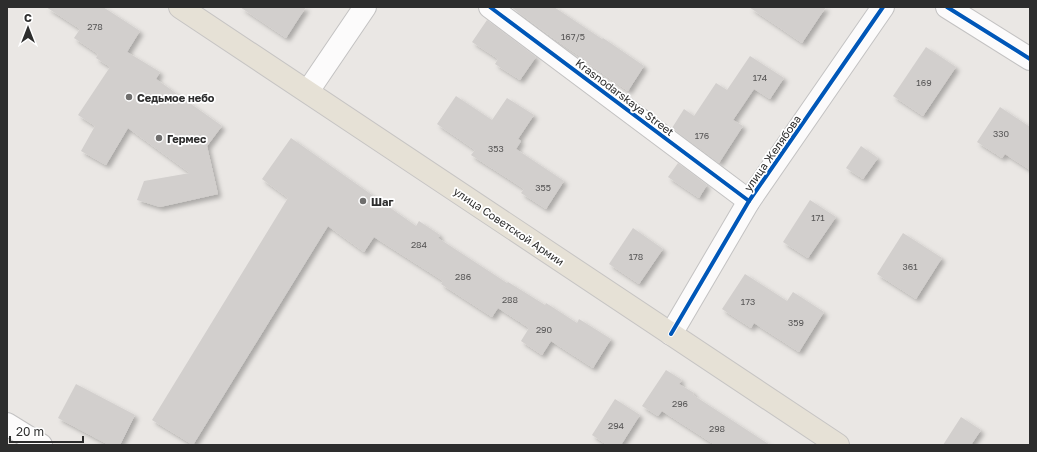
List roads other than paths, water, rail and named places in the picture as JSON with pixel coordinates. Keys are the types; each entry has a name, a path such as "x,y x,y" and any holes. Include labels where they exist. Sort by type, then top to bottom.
{"main road":[{"name":"улица Советской Армии","path":"180,7 838,445"}],"street":[{"path":"308,91 365,7"},
{"name":"Krasnodarskaya Street","path":"490,7 749,201"},
{"name":"улица Желябова","path":"671,334 749,201 883,7"},
{"path":"946,7 1030,59"},
{"path":"7,424 41,445"}],"place":[{"name":"Седьмое небо","path":"129,97"},
{"name":"Гермес","path":"159,138"},
{"name":"Шаг","path":"363,201"}]}
